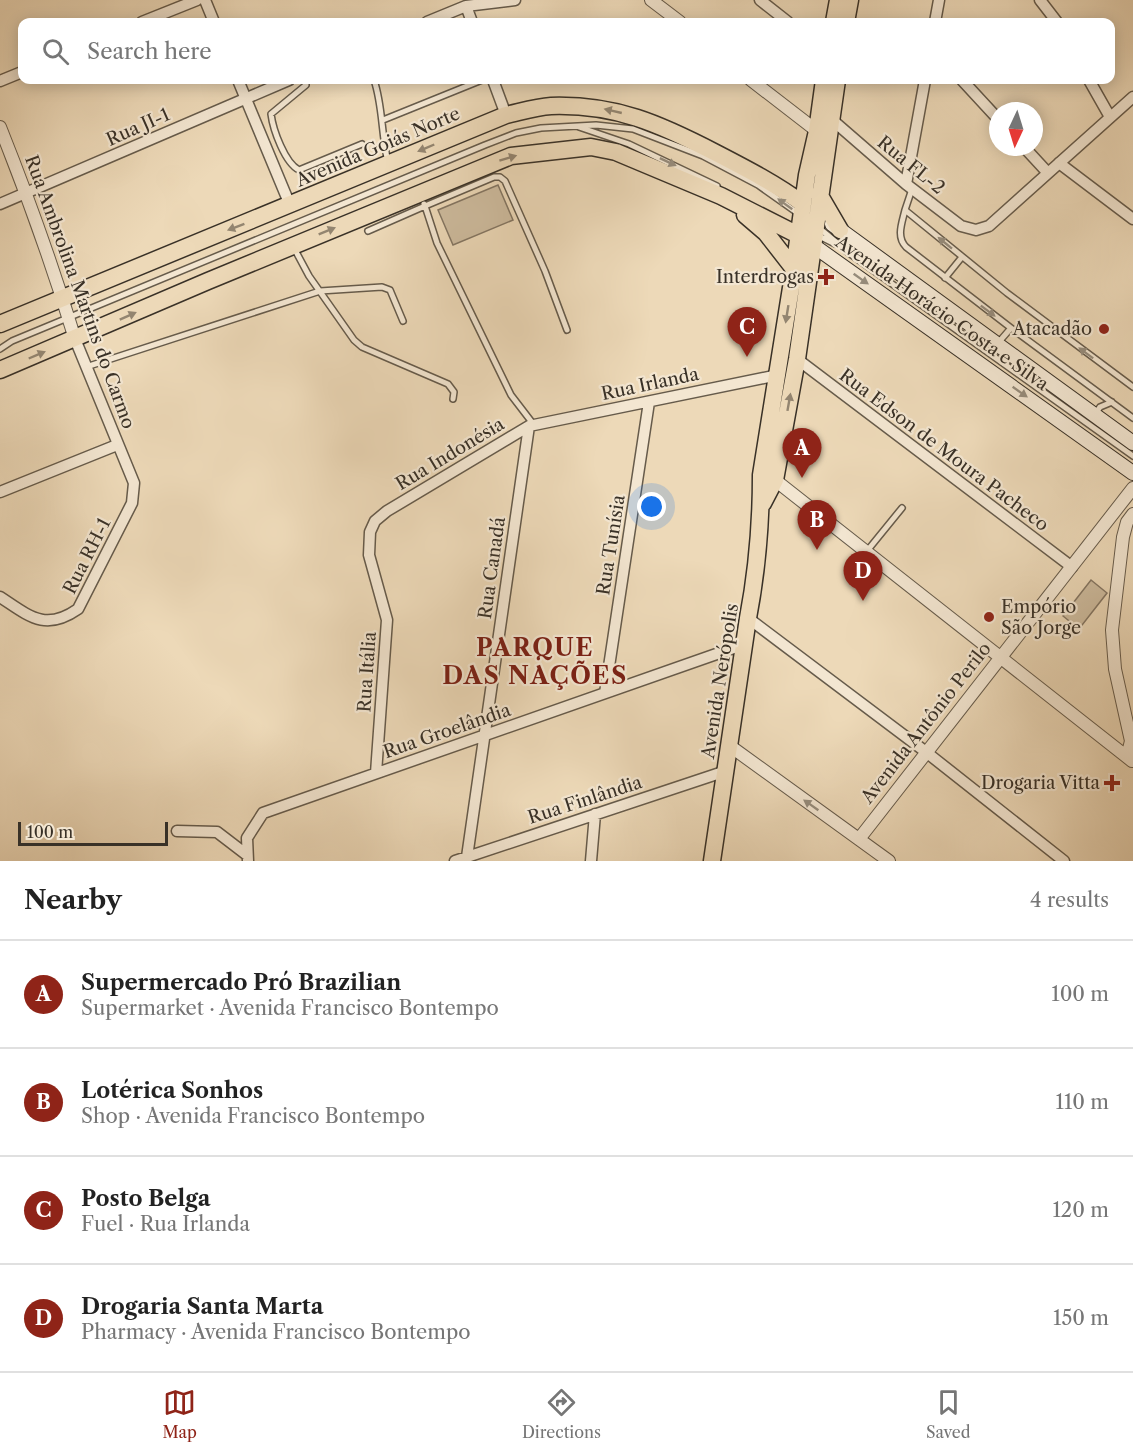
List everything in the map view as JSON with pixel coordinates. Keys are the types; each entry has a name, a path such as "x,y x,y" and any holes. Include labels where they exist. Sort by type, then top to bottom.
{"main road":[{"path":"835,18 838,0"},
{"path":"847,18 850,0"},
{"path":"806,225 807,175 817,131 823,84"},
{"path":"806,225 819,194 836,84"},
{"name":"Avenida Goiás Norte","path":"0,324 506,115 549,106 604,109 639,118 669,129 776,184"},
{"path":"0,370 293,246 422,200 511,156 591,147 616,152 724,193 766,233 794,269"},
{"path":"776,184 807,175"},
{"name":"Avenida Horácio Costa e Silva","path":"776,184 806,225 1133,472"},
{"name":"Avenida Horácio Costa e Silva","path":"724,193 806,225 840,230 1133,443"},
{"path":"819,194 840,230"},
{"name":"Avenida Nerópolis","path":"768,478 778,375 794,269 806,225"},
{"name":"Avenida Nerópolis","path":"712,861 755,583 761,506 797,359 806,225"}],"street":[{"path":"152,18 197,0"},
{"path":"204,0 212,18"},
{"path":"437,18 466,6 515,0"},
{"path":"651,0 675,18"},
{"path":"760,0 783,18"},
{"path":"936,18 939,0"},
{"path":"1040,0 1054,18"},
{"path":"466,6 470,18"},
{"path":"0,81 18,74"},
{"path":"240,84 290,205"},
{"name":"Rua JI-1","path":"0,204 279,84"},
{"path":"495,84 506,115"},
{"path":"757,84 817,131"},
{"path":"909,186 924,84"},
{"path":"966,84 989,109"},
{"path":"1091,84 1110,117"},
{"path":"1032,156 1048,173 1133,97"},
{"name":"Rua FL-2","path":"830,118 909,186 961,226 976,230 989,226 1048,173"},
{"name":"Rua Ambrolina Martins do Carmo","path":"0,127 27,193 75,339 134,483 132,503"},
{"path":"1059,163 1133,219"},
{"name":"Rua Edson de Moura Pacheco","path":"797,359 1072,567"},
{"name":"Rua Irlanda","path":"532,425 778,375"},
{"name":"Rua Tunísia","path":"605,693 649,402"},
{"name":"Rua Indonésia","path":"387,511 532,425"},
{"name":"Rua Canadá","path":"467,857 532,425"},
{"path":"0,492 117,445"},
{"path":"768,478 1130,759"},
{"name":"Avenida Antônio Perilo","path":"859,838 1133,488"},
{"name":"Rua RH-1","path":"0,597 31,617 46,621 63,619 78,609 132,503"},
{"name":"Rua Itália","path":"376,773 387,620 369,555 370,532 375,521 387,511"},
{"path":"1112,516 1130,518 1119,566 1112,630 1115,669 1131,741 1130,759"},
{"path":"748,618 926,752 1064,861"},
{"name":"Rua Groelândia","path":"248,858 247,838 263,813 745,644"},
{"path":"729,747 889,861"},
{"name":"Rua Finlândia","path":"455,861 726,771"},
{"path":"591,861 595,814"},
{"path":"177,831 217,832 248,858"}],"lane":[{"path":"306,84 271,114 273,126 291,166 299,170 362,144"},
{"path":"375,84 383,120 383,141 389,163"},
{"path":"383,120 472,84"},
{"path":"0,349 12,341 484,145 533,130 615,125 633,129 704,156 758,185 806,225 848,252 1133,456"},
{"path":"575,126 639,149 724,193"},
{"path":"368,231 422,200 500,177 505,181 545,271 567,330"},
{"path":"909,186 901,229 902,243 945,278 1133,418"},
{"path":"422,200 437,243 511,395 532,425"},
{"path":"905,210 1006,293 1133,387"},
{"path":"293,246 320,291 354,340 362,347 448,384 454,393 453,399"},
{"path":"945,278 962,257"},
{"path":"86,367 320,291 382,287 390,290 403,321"},
{"path":"997,345 1011,328"},
{"path":"0,343 12,341"},
{"path":"1095,414 1100,407 1112,402"},
{"path":"866,553 902,508"}],"shaded area":[{"path":"498,185 513,220 453,245 438,210"},
{"path":"1091,580 1107,593 1079,629 1063,616"}],"place":[{"name":"Interdrogas","path":"826,277"},
{"name":"Atacadão","path":"1104,329"},
{"name":"Posto Belga","path":"747,357"},
{"name":"Supermercado Pró Brazilian","path":"802,478"},
{"name":"Lotérica Sonhos","path":"817,550"},
{"name":"Drogaria Santa Marta","path":"863,601"},
{"name":"Empório São Jorge","path":"989,617"},
{"name":"Drogaria Vitta","path":"1112,783"}],"district":[{"name":"PARQUE DAS NAÇÕES","path":"535,661"}]}
